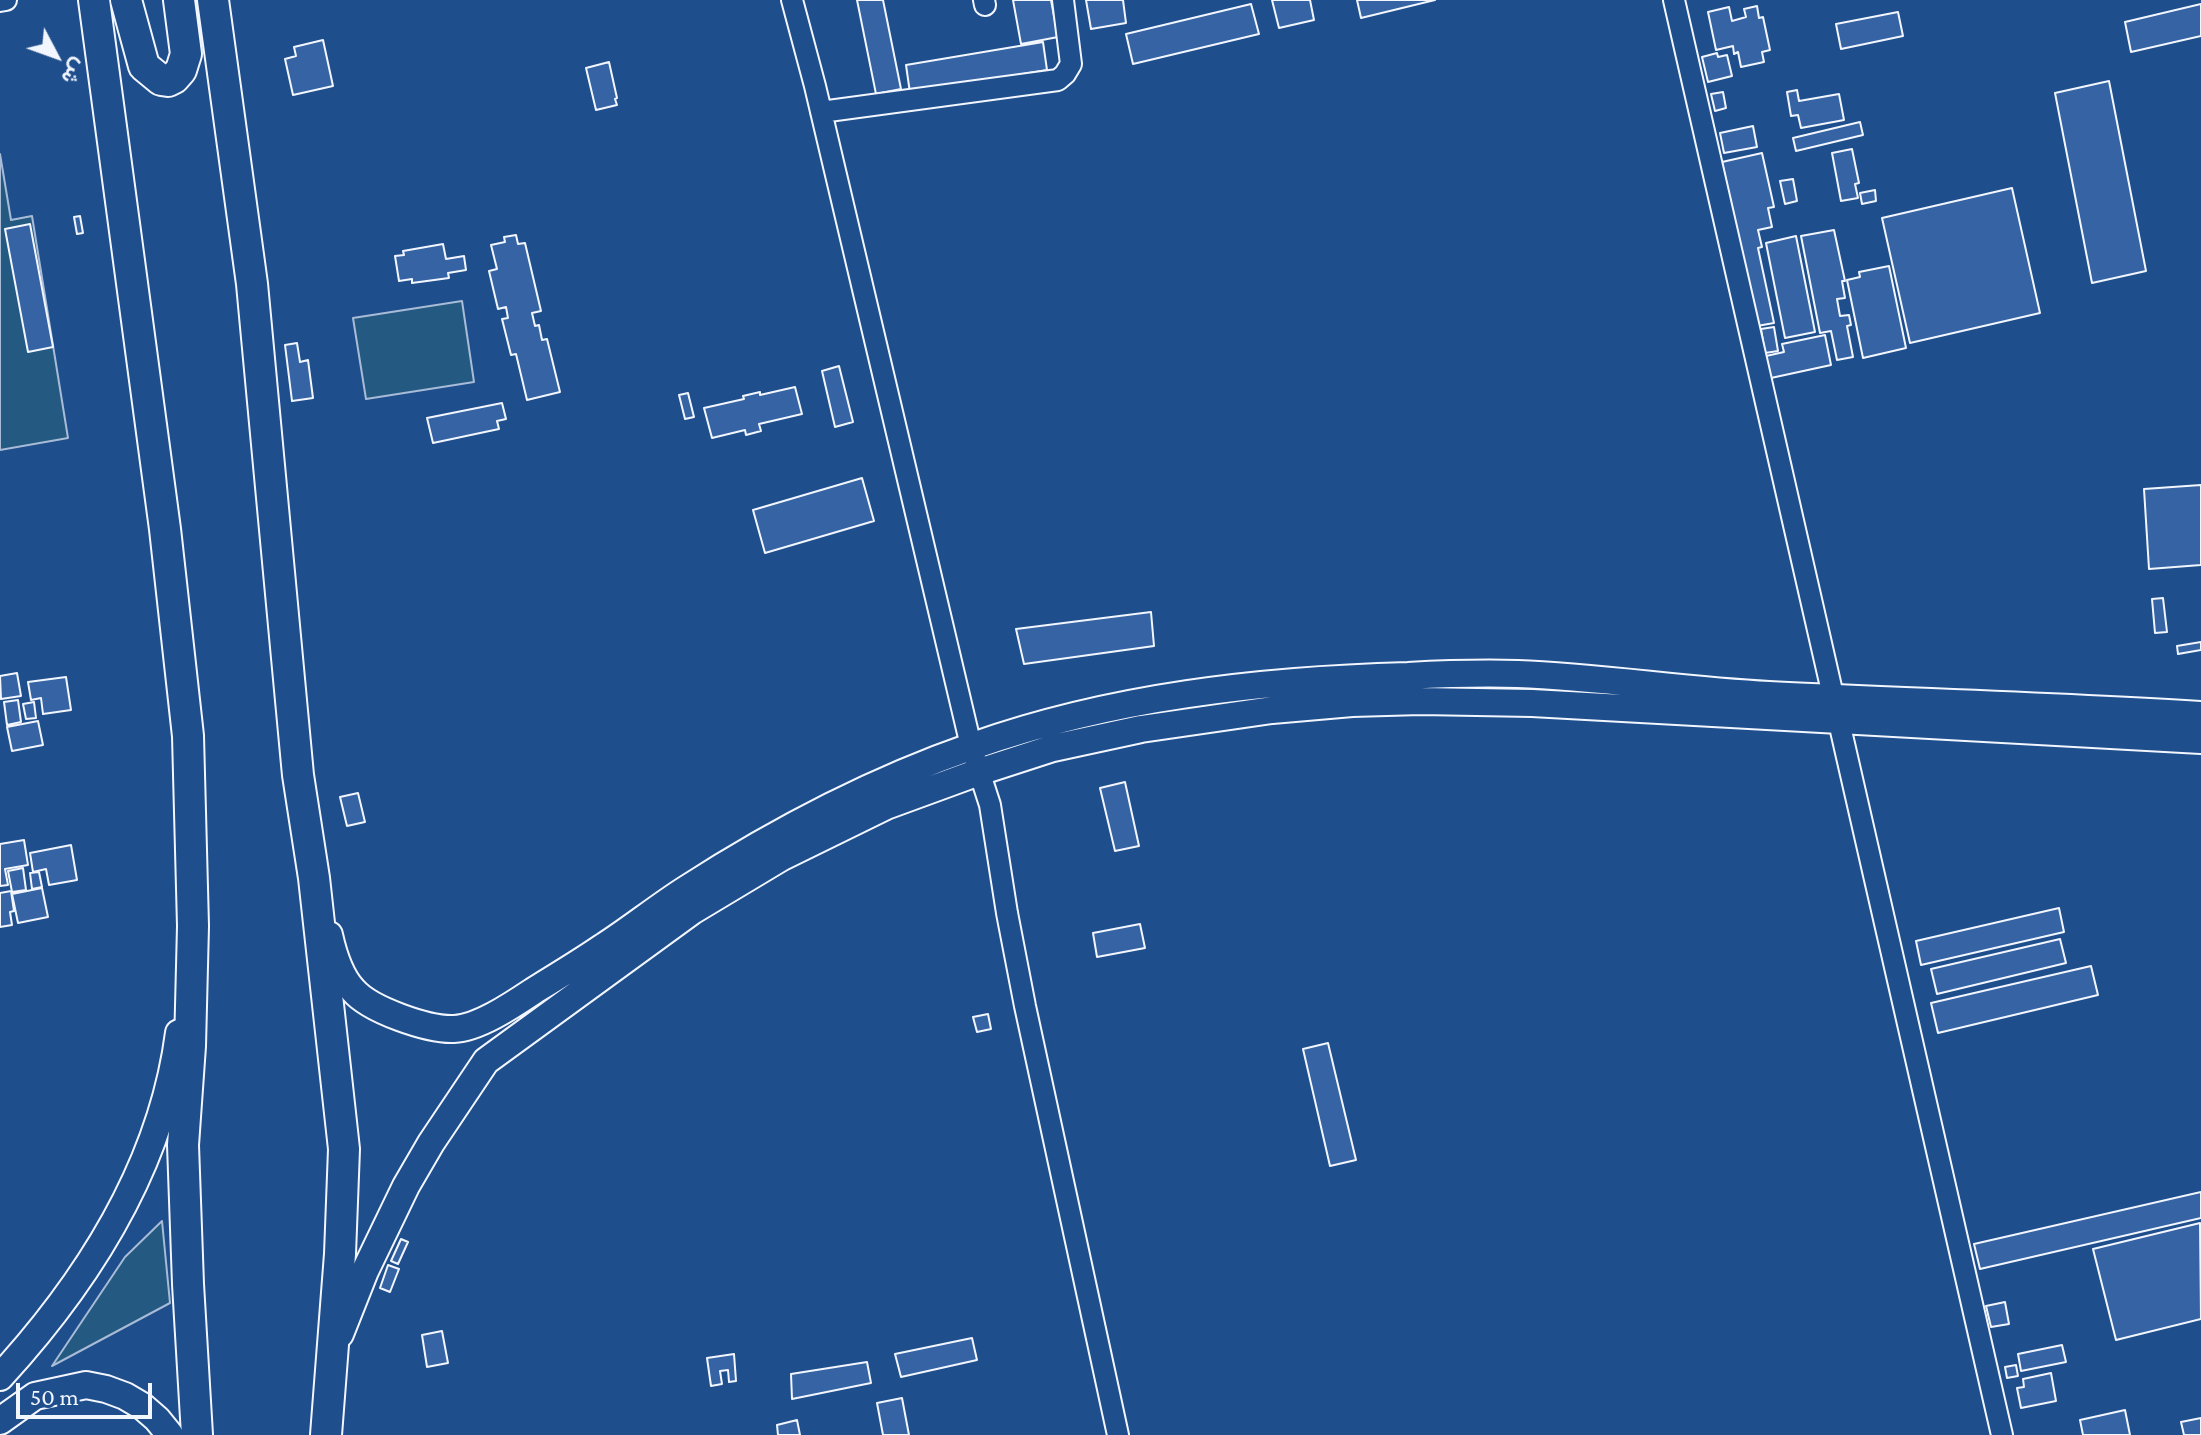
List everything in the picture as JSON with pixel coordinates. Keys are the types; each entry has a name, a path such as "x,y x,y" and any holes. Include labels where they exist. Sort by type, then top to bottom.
{"highway":[{"path":"94,0 161,498 188,736 193,926 190,1046 183,1145 197,1435"},
{"path":"126,0 144,66 161,80 168,81 181,70 186,54 179,0"},
{"path":"213,0 252,284 298,775 314,878 344,1149 340,1254 326,1435"}],"main road":[{"path":"314,878 335,959 353,990 376,1006 402,1018 429,1026 457,1029 496,1015 600,950 683,891 783,832 893,778 971,746 1048,722 1117,707 1253,685 1355,677 1520,674 1766,695 1836,709 2201,740"},
{"path":"332,1355 365,1271 406,1186 486,1061 692,911 782,857 886,806 979,772 1053,748 1141,729 1257,712 1352,703 1421,701 1836,709 2033,705 2201,715"},
{"path":"0,1377 30,1344 94,1258 149,1149 176,1058 193,926"},
{"path":"0,1421 35,1396 86,1385 125,1396 142,1406 170,1435"}],"street":[{"path":"0,1 6,0"},
{"path":"792,0 971,746 990,805 1025,1006 1118,1435"},
{"path":"821,112 1058,80 1071,64 1063,0"},
{"path":"1674,0 2002,1435"}],"shaded area":[{"path":"0,154 11,220 32,216 68,438 0,450"},
{"path":"462,301 474,382 366,399 353,318"},
{"path":"162,1221 170,1303 52,1366 125,1257"}],"building":[{"path":"857,0 883,0 901,89 876,94"},
{"path":"1013,0 1051,0 1058,37 1021,44"},
{"path":"1086,0 1123,0 1126,23 1091,29"},
{"path":"1272,0 1310,0 1314,20 1279,28"},
{"path":"1357,0 1435,0 1361,18"},
{"path":"1251,4 1259,34 1133,64 1126,34"},
{"path":"2201,4 2201,36 2131,52 2125,22"},
{"path":"1757,6 1759,18 1763,17 1770,50 1762,52 1764,62 1741,67 1738,52 1734,54 1733,46 1716,50 1708,12 1729,7 1732,21 1746,17 1744,9"},
{"path":"1898,12 1903,36 1841,49 1836,24"},
{"path":"323,40 333,86 293,95 285,59 296,56 294,47"},
{"path":"1043,42 1047,70 910,93 906,65"},
{"path":"1717,53 1718,57 1727,55 1732,76 1708,82 1702,57"},
{"path":"609,62 617,105 596,110 586,68"},
{"path":"2109,81 2146,271 2092,283 2055,93"},
{"path":"1797,90 1799,101 1839,94 1844,120 1801,128 1798,115 1791,116 1787,92"},
{"path":"1723,92 1726,108 1715,111 1711,94"},
{"path":"1860,122 1863,135 1796,151 1793,138"},
{"path":"1753,126 1757,147 1724,153 1720,133"},
{"path":"1852,149 1859,183 1855,184 1858,198 1841,201 1832,153"},
{"path":"1762,153 1774,207 1768,208 1772,227 1758,230 1762,247 1758,248 1774,323 1757,326 1722,162"},
{"path":"1793,179 1797,201 1785,204 1780,181"},
{"path":"2012,188 2040,313 1910,343 1882,218"},
{"path":"1875,190 1876,201 1862,204 1860,193"},
{"path":"80,216 83,233 77,234 74,217"},
{"path":"30,224 53,347 28,352 5,229"},
{"path":"1834,230 1845,281 1842,281 1845,298 1837,299 1840,316 1849,315 1851,325 1847,326 1853,357 1837,360 1831,331 1820,333 1801,236"},
{"path":"516,235 518,244 525,243 541,311 532,313 535,326 539,325 542,340 547,339 560,392 527,400 516,354 511,355 502,319 508,318 506,307 498,309 489,271 497,269 491,245 505,242 504,237"},
{"path":"1796,236 1815,332 1785,338 1766,243"},
{"path":"443,244 446,259 464,256 466,270 448,273 449,278 412,283 412,279 399,281 395,256 404,255 403,251"},
{"path":"1889,266 1906,348 1863,358 1847,280 1860,277 1859,272"},
{"path":"1774,327 1778,351 1765,353 1761,329"},
{"path":"1825,335 1831,365 1771,378 1766,356 1784,352 1782,344"},
{"path":"297,343 300,362 308,360 313,398 292,401 285,345"},
{"path":"839,366 853,422 835,427 822,371"},
{"path":"795,387 802,414 759,424 761,431 746,435 745,430 712,438 704,408 760,392 760,395"},
{"path":"688,393 694,417 685,419 679,395"},
{"path":"502,403 506,419 497,421 499,429 433,443 427,418"},
{"path":"862,478 874,521 765,553 753,510"},
{"path":"2201,485 2201,565 2149,569 2144,489"},
{"path":"2163,598 2167,632 2155,633 2152,599"},
{"path":"1151,612 1154,646 1024,664 1016,629"},
{"path":"2201,642 2201,650 2178,654 2177,646"},
{"path":"17,673 21,696 1,699 0,676"},
{"path":"66,677 71,710 43,714 41,698 31,700 28,682"},
{"path":"18,700 21,722 7,725 4,702"},
{"path":"34,702 36,718 26,719 23,704"},
{"path":"38,721 43,745 12,751 7,727"},
{"path":"1125,782 1139,846 1115,851 1100,788"},
{"path":"358,793 365,822 347,826 340,797"},
{"path":"24,840 28,865 5,869 8,885 0,886 0,844"},
{"path":"71,845 77,880 49,885 46,869 33,872 30,853"},
{"path":"23,868 26,890 12,892 8,871"},
{"path":"39,872 42,887 32,889 30,873"},
{"path":"42,888 48,917 18,923 12,894"},
{"path":"11,891 14,911 10,912 12,925 0,927 0,893"},
{"path":"2059,908 2064,932 1921,965 1916,941"},
{"path":"1140,924 1145,948 1097,957 1093,933"},
{"path":"2060,939 2066,963 1937,994 1931,969"},
{"path":"2091,966 2098,995 1938,1033 1931,1003"},
{"path":"988,1014 991,1029 977,1032 973,1017"},
{"path":"1328,1043 1356,1160 1330,1166 1303,1049"},
{"path":"2201,1192 2201,1218 1980,1269 1974,1244"},
{"path":"2200,1223 2201,1319 2116,1340 2093,1249"},
{"path":"401,1239 408,1242 398,1264 391,1261"},
{"path":"388,1265 399,1269 390,1292 380,1288"},
{"path":"2005,1302 2009,1324 1991,1327 1986,1306"},
{"path":"442,1331 448,1363 427,1367 422,1335"},
{"path":"972,1338 977,1360 901,1377 895,1354"},
{"path":"2062,1345 2066,1362 2021,1371 2018,1354"},
{"path":"734,1354 736,1381 729,1382 728,1370 720,1371 722,1384 711,1386 707,1358"},
{"path":"867,1362 871,1383 792,1399 791,1374"},
{"path":"2016,1365 2018,1376 2007,1378 2005,1367"},
{"path":"2051,1373 2056,1401 2021,1408 2017,1388 2024,1387 2023,1379"},
{"path":"902,1398 909,1435 883,1435 877,1403"},
{"path":"2125,1410 2130,1435 2083,1435 2080,1420"},
{"path":"2201,1418 2201,1435 2184,1435 2181,1422"},
{"path":"797,1420 800,1435 778,1435 777,1425"}]}
